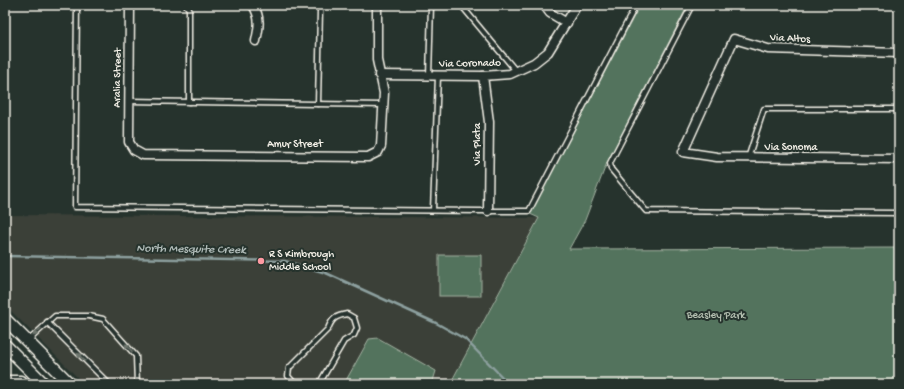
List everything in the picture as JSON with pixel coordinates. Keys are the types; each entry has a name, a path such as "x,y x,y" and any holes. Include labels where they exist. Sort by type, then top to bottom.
{"main road":[{"path":"5,319 70,384"},
{"path":"15,355 28,342"},
{"path":"5,345 44,384"}],"street":[{"name":"Aralia Street","path":"130,5 128,101 129,142 134,150"},
{"path":"253,5 258,13 260,24 256,41"},
{"name":"Amur Street","path":"134,150 143,155 368,157 378,152 381,146 384,94 379,75 377,5"},
{"path":"544,5 550,13 567,23"},
{"name":"Via Coronado","path":"379,75 483,76 510,74 534,63 548,52 577,5"},
{"name":"Via Altos","path":"683,152 734,39 768,49 899,53"},
{"name":"Via Plata","path":"483,76 489,122 488,211"},
{"name":"Via Sonoma","path":"683,152 717,158 899,159"}],"lane":[{"path":"77,5 75,207 488,211 529,211 636,5"},
{"path":"186,5 189,9 189,102"},
{"path":"317,5 320,10 318,104"},
{"path":"429,76 431,5"},
{"path":"461,5 516,71"},
{"path":"692,5 610,163 611,169 646,211 899,213"},
{"path":"433,210 438,76"},
{"path":"128,101 383,105"},
{"path":"748,158 764,109 899,108"},
{"path":"294,384 288,376 289,368 328,329 331,321 337,316 347,314 354,318 357,328 354,335 344,341 319,384"},
{"path":"28,342 47,322 55,316 89,316 103,319 136,356 137,384"},
{"path":"47,322 109,384"},
{"path":"5,378 21,378 30,384"}],"shaded area":[{"name":"R S Kimbrough Middle School","path":"5,215 539,218 450,384 84,384 5,305"}],"green space":[{"name":"Beasley Park","path":"640,5 688,5 606,165 585,220 569,249 899,248 899,384 450,384 539,218 530,214"},
{"path":"439,255 481,255 481,296 439,296"},
{"path":"378,338 436,371 432,384 344,384 369,339"}],"waterway":[{"name":"North Mesquite Creek","path":"5,256 285,261 326,273 436,323 465,339 509,384"}],"place":[{"name":"R S Kimbrough Middle School","path":"261,261"}]}
